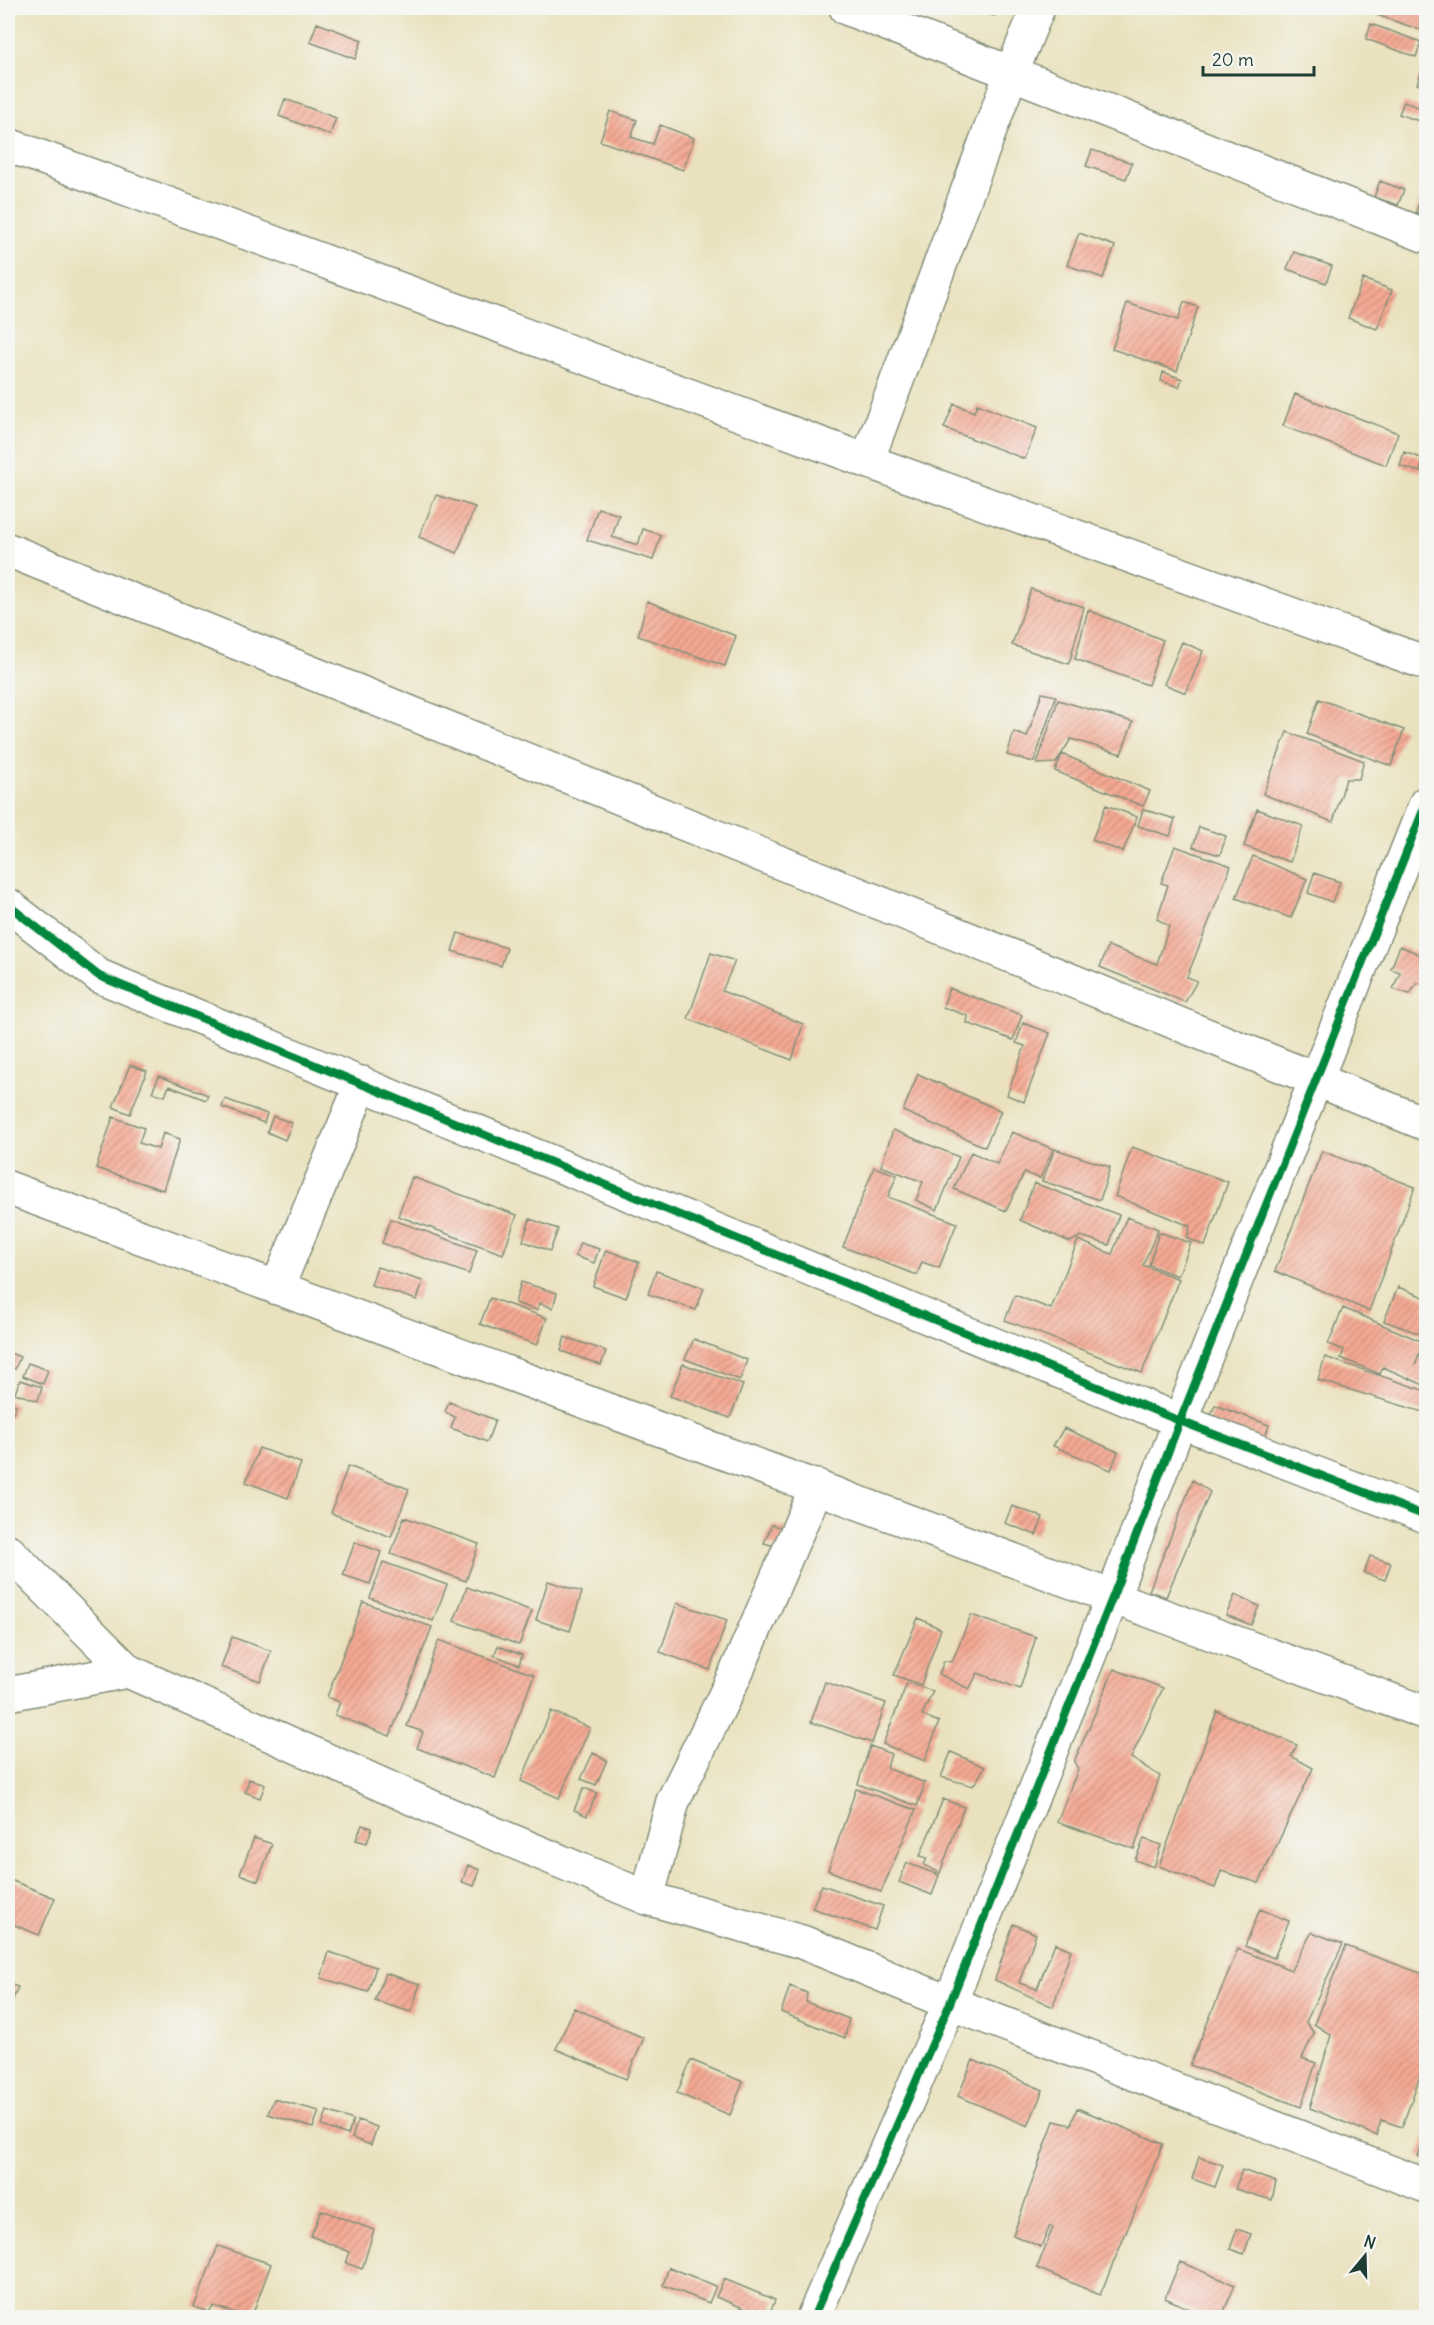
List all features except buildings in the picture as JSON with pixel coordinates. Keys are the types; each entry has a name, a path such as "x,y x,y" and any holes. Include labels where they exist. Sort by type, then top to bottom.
{"street":[{"path":"846,8 1426,236"},
{"path":"867,461 1011,74 1038,8"},
{"path":"8,145 867,461 1426,663"},
{"path":"8,550 1426,1124"},
{"path":"813,2318 950,2003 1426,803"},
{"path":"8,905 99,976 1180,1421 1426,1516"},
{"path":"277,1288 362,1083"},
{"path":"8,1188 1426,1713"},
{"path":"647,1898 673,1801 735,1675 817,1486"},
{"path":"8,1551 128,1671 434,1808 647,1898 802,1942 950,2003 1426,2186"},
{"path":"8,1695 128,1671"}],"cycle path":[{"path":"813,2318 950,2003 1426,803"},
{"path":"8,905 99,976 1180,1421 1426,1516"}]}
